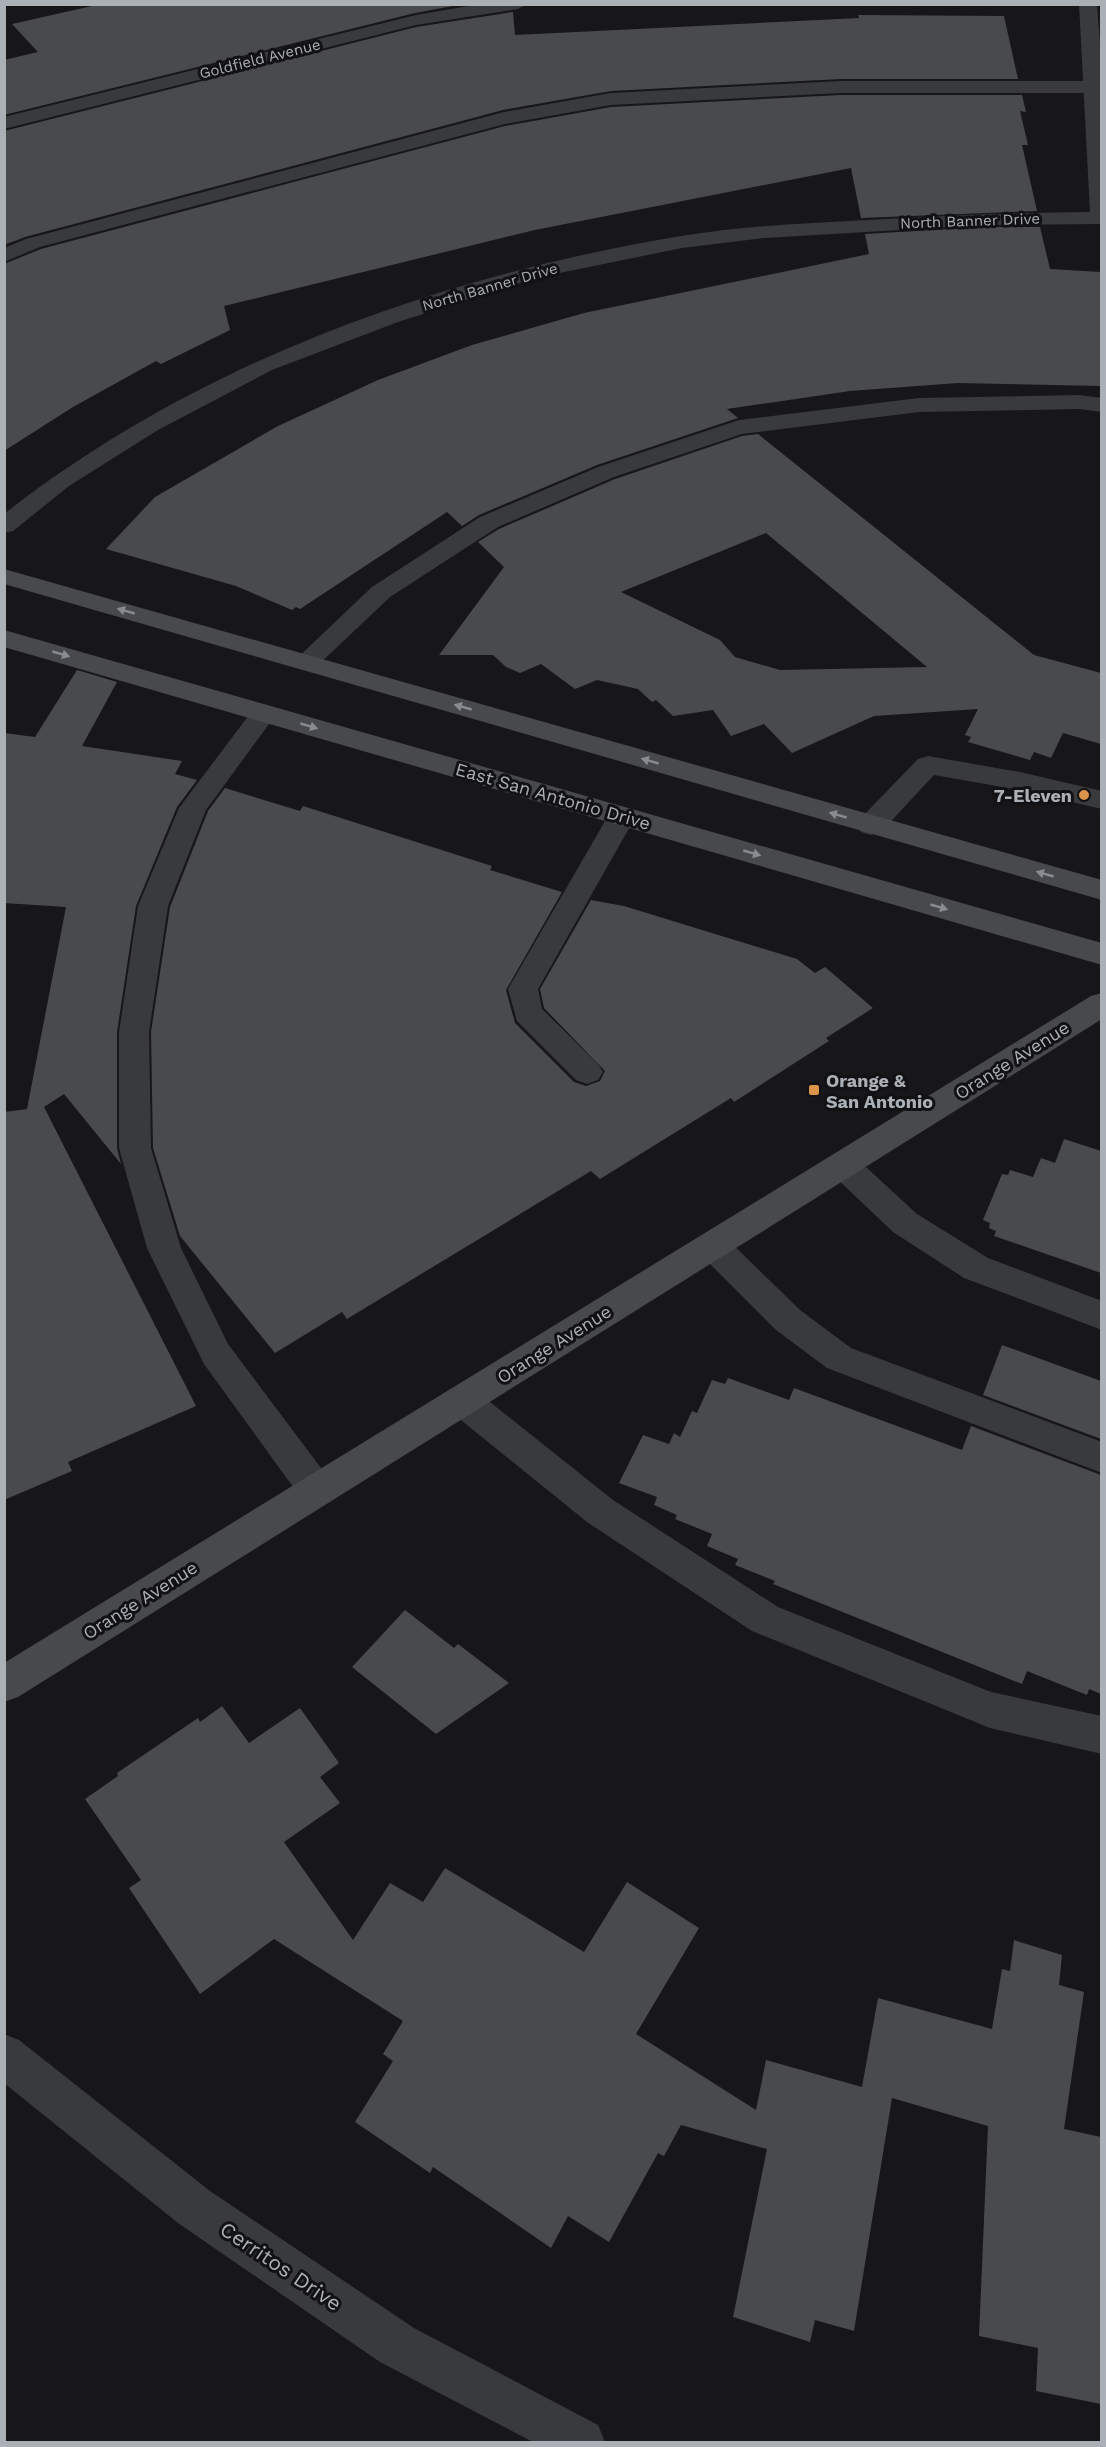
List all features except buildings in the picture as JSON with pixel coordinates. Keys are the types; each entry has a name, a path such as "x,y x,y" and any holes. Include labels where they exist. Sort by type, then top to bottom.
{"main road":[{"path":"4,576 1101,890"},
{"name":"East San Antonio Drive","path":"4,638 1101,954"},
{"name":"Orange Avenue","path":"4,1684 464,1401 1101,1004"}],"street":[{"name":"Goldfield Avenue","path":"4,123 416,20 518,4"},
{"path":"1088,4 1097,86 1101,218"},
{"path":"4,256 33,243 504,118 611,99 842,87 1097,86"},
{"name":"North Banner Drive","path":"4,526 61,481 150,425 264,365 390,317 530,273 682,242 765,232 984,219 1101,218"},
{"path":"306,662 381,592 489,522 606,472 739,428 919,405 1079,402 1101,405"},
{"path":"264,713 193,808 153,906 134,1032 135,1148 164,1248 216,1354 316,1491"},
{"path":"871,825 928,765 1020,781 1101,800"},
{"path":"587,1072 528,1013 523,989 622,816"},
{"path":"843,1164 905,1223 976,1268 1101,1316"},
{"path":"712,1245 787,1320 814,1344 839,1359 1101,1458"},
{"path":"464,1401 600,1511 765,1619 990,1710 1101,1735"},
{"name":"Cerritos Drive","path":"4,2055 194,2207 397,2345 581,2442"}],"place":[{"name":"7-Eleven","path":"1084,795"},
{"name":"Orange & San Antonio","path":"814,1090"}]}
